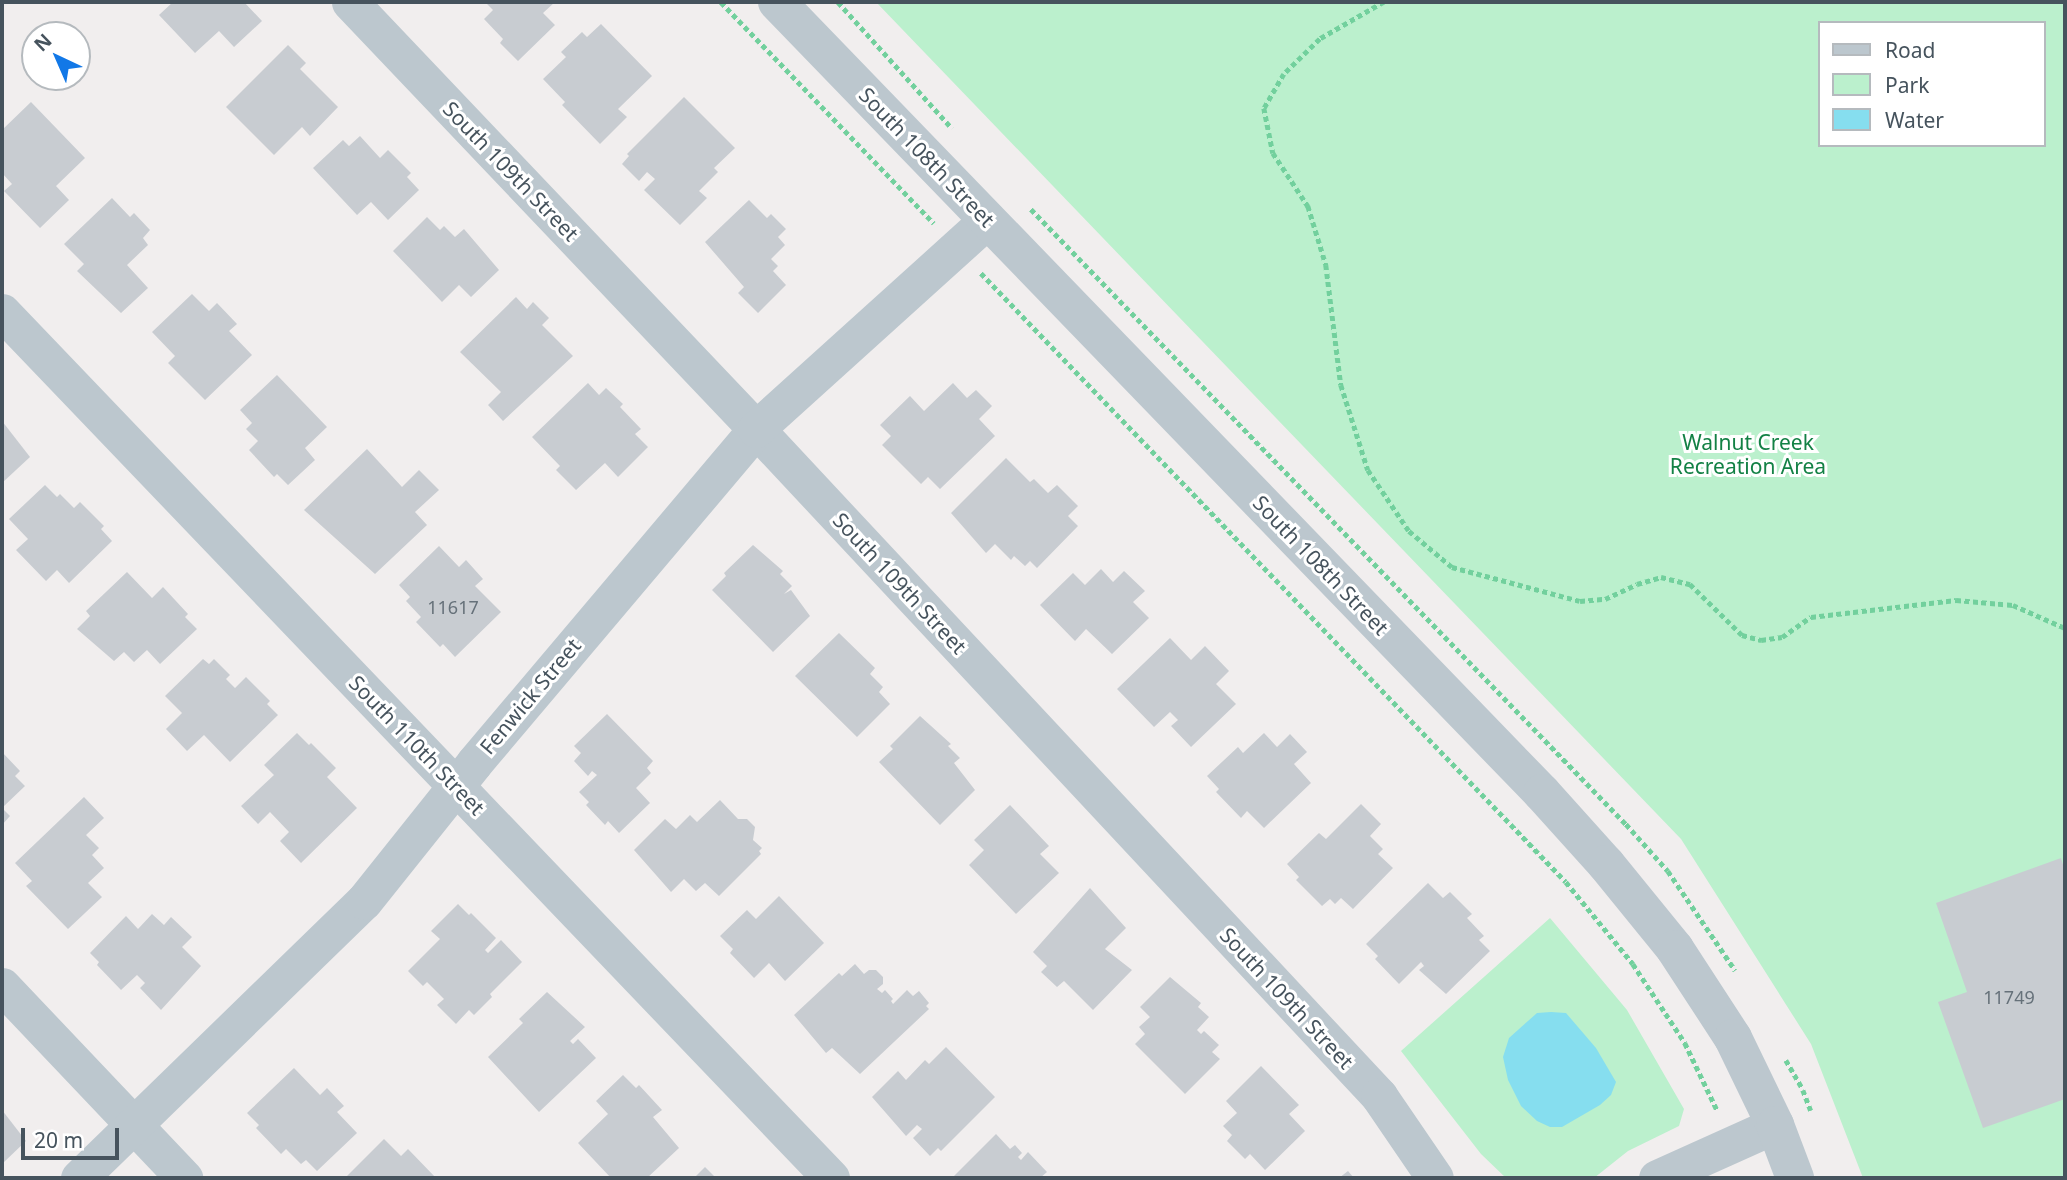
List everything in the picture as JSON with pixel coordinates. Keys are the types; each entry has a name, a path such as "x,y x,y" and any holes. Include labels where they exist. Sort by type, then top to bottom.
{"street":[{"name":"South 109th Street","path":"350,2 756,429 1379,1097 1434,1178"},
{"name":"South 108th Street","path":"777,2 1542,793 1606,864 1675,949 1733,1038 1776,1125 1795,1178"},
{"name":"Fenwick Street","path":"79,1178 363,901 456,785 756,429 987,220"},
{"name":"South 110th Street","path":"2,312 831,1178"},
{"path":"2,986 184,1178"},
{"path":"1657,1178 1776,1125"}],"path":[{"path":"721,2 1566,882 1633,964 1685,1043 1733,1144"},
{"path":"1384,2 1320,39 1284,74 1264,108 1273,153 1308,206 1326,265 1341,384 1368,470 1409,531 1452,566 1580,601 1605,599 1637,584 1661,577 1690,584 1742,635 1761,640 1782,637 1811,617 1956,600 2013,605 2065,628"}],"green space":[{"name":"Walnut Creek Recreation Area","path":"876,2 2065,2 2065,1178 1863,1178 1811,1044 1681,839"},
{"path":"1550,918 1627,1010 1684,1109 1679,1126 1628,1151 1594,1178 1506,1178 1481,1154 1401,1051"}],"water":[{"path":"1537,1013 1566,1013 1596,1048 1616,1082 1611,1095 1600,1105 1562,1127 1550,1127 1537,1121 1521,1106 1508,1080 1503,1057 1509,1038"}],"building":[{"path":"173,2 244,2 262,21 234,47 219,31 195,53 159,15"},
{"path":"485,2 555,2 543,13 555,25 518,61 500,43 503,39 484,19 493,10"},
{"path":"601,24 652,76 618,109 627,117 600,144 562,105 565,102 543,79 566,57 561,52 582,32 587,37"},
{"path":"288,45 306,63 300,69 338,107 310,136 302,127 274,155 226,107"},
{"path":"684,97 735,148 714,168 718,172 699,191 707,198 680,225 644,190 655,179 647,172 639,181 622,164 629,156 627,154"},
{"path":"31,102 85,158 56,186 69,200 40,228 4,191 12,184 2,173 2,130"},
{"path":"360,136 380,158 388,150 411,173 407,177 419,190 388,220 371,202 357,215 313,168 343,140 349,146"},
{"path":"112,198 130,217 134,213 150,230 143,238 148,245 127,265 148,288 121,313 77,271 84,264 64,244"},
{"path":"749,200 767,218 771,214 786,229 778,237 785,245 771,259 778,266 773,271 786,285 758,313 738,293 744,287 705,242"},
{"path":"427,217 440,230 444,226 455,237 464,229 499,270 471,297 459,285 442,302 393,251"},
{"path":"192,294 209,311 217,303 237,324 229,331 252,355 205,400 168,363 175,356 152,332"},
{"path":"516,297 527,309 533,302 549,318 542,325 573,356 503,421 488,405 501,392 460,352"},
{"path":"277,375 327,427 305,448 315,460 288,485 277,474 274,477 249,450 258,441 246,429 252,423 240,410"},
{"path":"588,383 599,395 606,388 623,404 620,407 641,429 635,434 648,447 618,477 605,463 576,490 556,470 560,466 532,437"},
{"path":"953,383 967,398 976,390 992,406 979,419 995,436 940,489 928,477 921,484 882,445 891,436 880,425 910,396 924,411"},
{"path":"2,421 30,457 2,483"},
{"path":"367,449 402,487 419,470 439,490 415,512 427,525 375,574 304,510"},
{"path":"1006,458 1030,482 1034,479 1048,493 1057,485 1078,506 1068,516 1078,526 1037,568 1030,561 1025,566 1014,556 1011,560 995,544 986,553 951,513"},
{"path":"45,485 57,497 60,494 74,508 80,502 104,526 101,529 112,541 69,583 57,570 46,581 16,550 28,539 9,519"},
{"path":"753,545 783,571 780,574 792,586 784,594 791,590 810,616 773,652 712,590 726,576 724,573"},
{"path":"439,546 459,567 466,560 483,579 475,586 501,612 455,657 443,644 440,647 416,622 421,617 406,601 410,597 399,585"},
{"path":"1101,569 1113,582 1124,571 1145,591 1133,602 1149,618 1112,654 1086,629 1075,641 1040,605 1073,573 1085,585"},
{"path":"127,572 152,598 163,587 188,614 185,617 197,629 160,664 147,650 134,662 124,652 114,661 77,629 90,616 86,611"},
{"path":"839,633 875,668 870,674 883,687 879,692 890,704 857,737 795,676"},
{"path":"1170,638 1191,660 1205,646 1229,671 1216,684 1236,704 1191,747 1171,726 1178,720 1170,712 1154,727 1117,689"},
{"path":"203,659 209,664 214,659 230,675 226,679 235,688 246,677 270,701 267,704 278,715 230,762 204,735 187,751 166,729 182,713 165,696"},
{"path":"607,714 653,761 647,768 651,773 636,788 650,803 619,833 608,821 605,825 586,805 589,802 579,792 597,775 592,771 588,776 574,761 581,753 574,746"},
{"path":"920,716 951,744 948,746 960,758 954,763 975,790 940,825 879,762 893,749 890,746"},
{"path":"297,733 336,768 327,777 357,808 301,863 280,841 289,832 270,812 258,824 241,806 274,775 264,765"},
{"path":"1264,733 1277,747 1290,734 1307,752 1294,764 1311,783 1264,828 1247,811 1241,818 1216,792 1219,789 1207,776 1238,747 1243,753"},
{"path":"2,752 20,771 15,776 25,786 2,808"},
{"path":"84,797 104,818 86,835 99,848 92,855 104,868 88,883 102,897 68,929 26,886 32,881 15,863"},
{"path":"720,800 738,819 747,819 755,827 753,840 762,848 759,851 761,854 719,896 705,883 696,891 684,879 671,892 634,850 665,819 676,829 690,815 697,822"},
{"path":"1361,804 1381,824 1370,836 1383,849 1378,854 1393,868 1353,909 1341,898 1335,904 1330,899 1322,906 1296,880 1299,877 1287,864 1319,833 1326,839"},
{"path":"1010,805 1049,846 1040,854 1059,873 1016,914 969,865 984,850 974,840"},
{"path":"2,808 10,816 2,825"},
{"path":"2061,858 2065,871 2065,1099 1983,1128 1938,1002 1967,992 1936,903"},
{"path":"1428,883 1443,898 1450,892 1472,914 1467,918 1484,936 1479,940 1490,951 1446,994 1419,970 1424,966 1421,962 1399,984 1375,959 1378,956 1366,944"},
{"path":"1090,888 1126,928 1105,949 1132,970 1093,1010 1064,981 1057,987 1041,972 1047,966 1033,952"},
{"path":"779,896 824,943 785,981 769,963 754,978 730,953 733,949 720,936 747,910 756,919"},
{"path":"458,904 496,938 485,950 488,953 501,940 522,962 490,994 492,997 474,1015 469,1010 456,1024 437,1005 444,999 427,982 423,986 408,971 440,939 431,931"},
{"path":"152,914 164,925 171,917 192,937 182,947 201,966 161,1010 140,988 145,983 137,975 121,990 97,965 99,962 90,953 126,916 138,929"},
{"path":"855,964 864,974 869,970 876,970 883,977 883,984 877,989 882,993 885,990 893,999 893,1004 907,990 913,996 919,991 929,1003 926,1006 929,1009 860,1074 832,1048 826,1053 794,1015 839,973 842,976"},
{"path":"1170,977 1201,1003 1198,1007 1209,1017 1197,1030 1201,1034 1204,1031 1219,1045 1212,1052 1220,1059 1185,1094 1135,1044 1145,1034 1139,1027 1150,1017 1140,1007"},
{"path":"547,992 585,1027 570,1041 573,1044 578,1039 596,1058 539,1112 488,1057 523,1023 519,1019"},
{"path":"946,1047 995,1097 941,1151 938,1148 930,1156 913,1138 922,1129 917,1125 906,1136 872,1097 898,1071 906,1080 925,1060 929,1064"},
{"path":"1261,1066 1299,1105 1289,1114 1305,1131 1265,1170 1250,1154 1245,1159 1227,1141 1232,1135 1223,1126 1237,1113 1226,1101"},
{"path":"294,1068 320,1095 327,1088 344,1106 337,1112 357,1133 317,1171 306,1160 301,1164 286,1149 281,1154 256,1128 259,1125 247,1113"},
{"path":"623,1075 636,1088 639,1085 662,1110 653,1117 679,1148 647,1178 611,1178 578,1143 608,1114 596,1101"},
{"path":"2,1110 26,1141 2,1164"},
{"path":"996,1134 1010,1149 1015,1145 1022,1153 1018,1157 1021,1160 1028,1152 1047,1172 1040,1178 952,1178"},
{"path":"384,1139 401,1156 408,1149 436,1178 345,1178"},
{"path":"705,1167 716,1178 694,1178"},
{"path":"1348,1171 1354,1178 1339,1178"}]}
